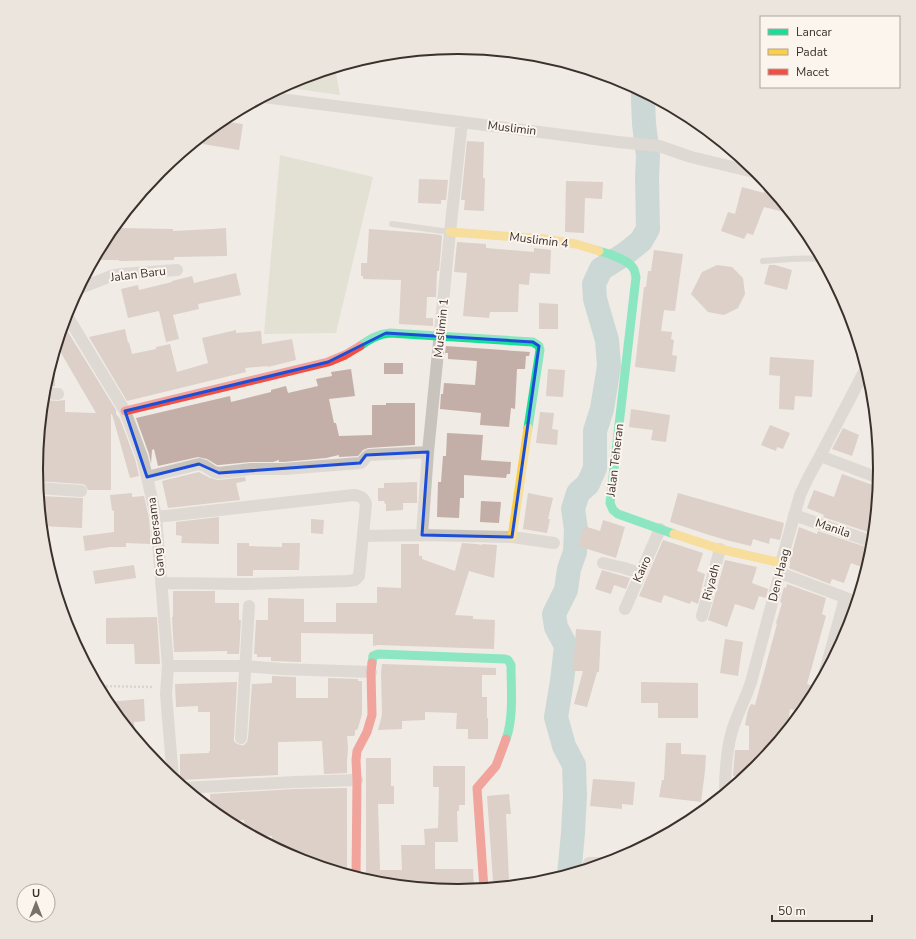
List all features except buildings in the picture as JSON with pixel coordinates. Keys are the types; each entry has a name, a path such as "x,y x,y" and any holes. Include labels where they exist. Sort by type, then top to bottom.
{"street":[{"name":"Muslimin","path":"272,98 659,146 691,157 742,167"},
{"name":"Muslimin 1","path":"422,534 428,452 462,122"},
{"name":"Muslimin 4","path":"450,232 545,239 576,244 607,253 625,261"},
{"name":"Jalan Teheran","path":"625,261 632,267 636,277 610,503 613,510 618,514 660,529 780,568"},
{"name":"Jalan Baru","path":"86,286 111,276 122,274 177,270"},
{"name":"Gang Bersama","path":"71,322 125,411 142,457 147,477 156,517 168,666 166,694 172,770"},
{"path":"125,411 328,362 355,350 379,334 390,332 533,342 539,346 540,350 512,537"},
{"name":"Den Haag","path":"726,787 726,766 730,736 751,682 800,495 862,377"},
{"path":"50,393 58,394"},
{"path":"147,477 200,464 206,466 214,472 219,473 258,468 284,469 360,464 368,455 428,452"},
{"path":"820,456 873,476"},
{"path":"44,489 81,492"},
{"path":"156,517 354,495 360,496 364,499 366,504 359,576 354,580 248,584 161,583"},
{"name":"Manila","path":"794,515 867,540"},
{"name":"Kairo","path":"625,609 660,529"},
{"path":"363,536 422,534 512,537 554,543"},
{"name":"Riyadh","path":"702,616 720,549"},
{"path":"604,564 640,573"},
{"path":"780,568 852,600"},
{"path":"830,653 845,598"},
{"path":"241,738 248,606"},
{"path":"356,871 356,760 360,742 367,732 372,715 372,656 378,654 505,659 510,662 511,665 509,731 496,766 477,788 484,884"},
{"path":"168,666 244,666 281,669 371,672"},
{"path":"191,788 357,780"}],"lane":[{"path":"392,224 450,232"},
{"path":"763,262 800,258 815,259"}],"path":[{"path":"105,686 166,687 166,694"}],"highlighted area":[{"path":"386,333 533,342 539,346 512,537 422,535 428,452 366,455 360,463 219,473 199,464 147,477 125,411 328,362"}],"green space":[{"path":"336,74 340,95 293,88"},
{"path":"280,155 373,177 336,333 264,334"}],"waterway":[{"path":"570,869 575,795 574,765 564,746 556,717 566,646 556,627 554,614 566,590 569,569 575,552 576,529 573,509 578,493 588,484 595,468 595,431 602,409 609,366 607,340 595,299 594,284 601,269 625,254 641,241 648,229 648,156 644,124 643,98"}],"traffic: fast":[{"path":"599,251 618,257 627,262 634,269 636,277 610,503 613,510 618,514 674,534"},
{"path":"360,346 374,337 390,333 533,342 539,346 540,350 528,428"},
{"path":"372,663 373,656 378,654 508,660 511,665 512,702 509,731 506,739"}],"traffic: slow":[{"path":"450,232 545,239 576,244 599,251"},
{"path":"512,537 528,428"},
{"path":"674,534 720,549 781,563"}],"traffic: jam":[{"path":"125,411 328,362 345,355 360,346"},
{"path":"356,871 356,760 357,751 367,732 372,715 372,663"},
{"path":"484,884 477,788 496,766 506,739"}]}
